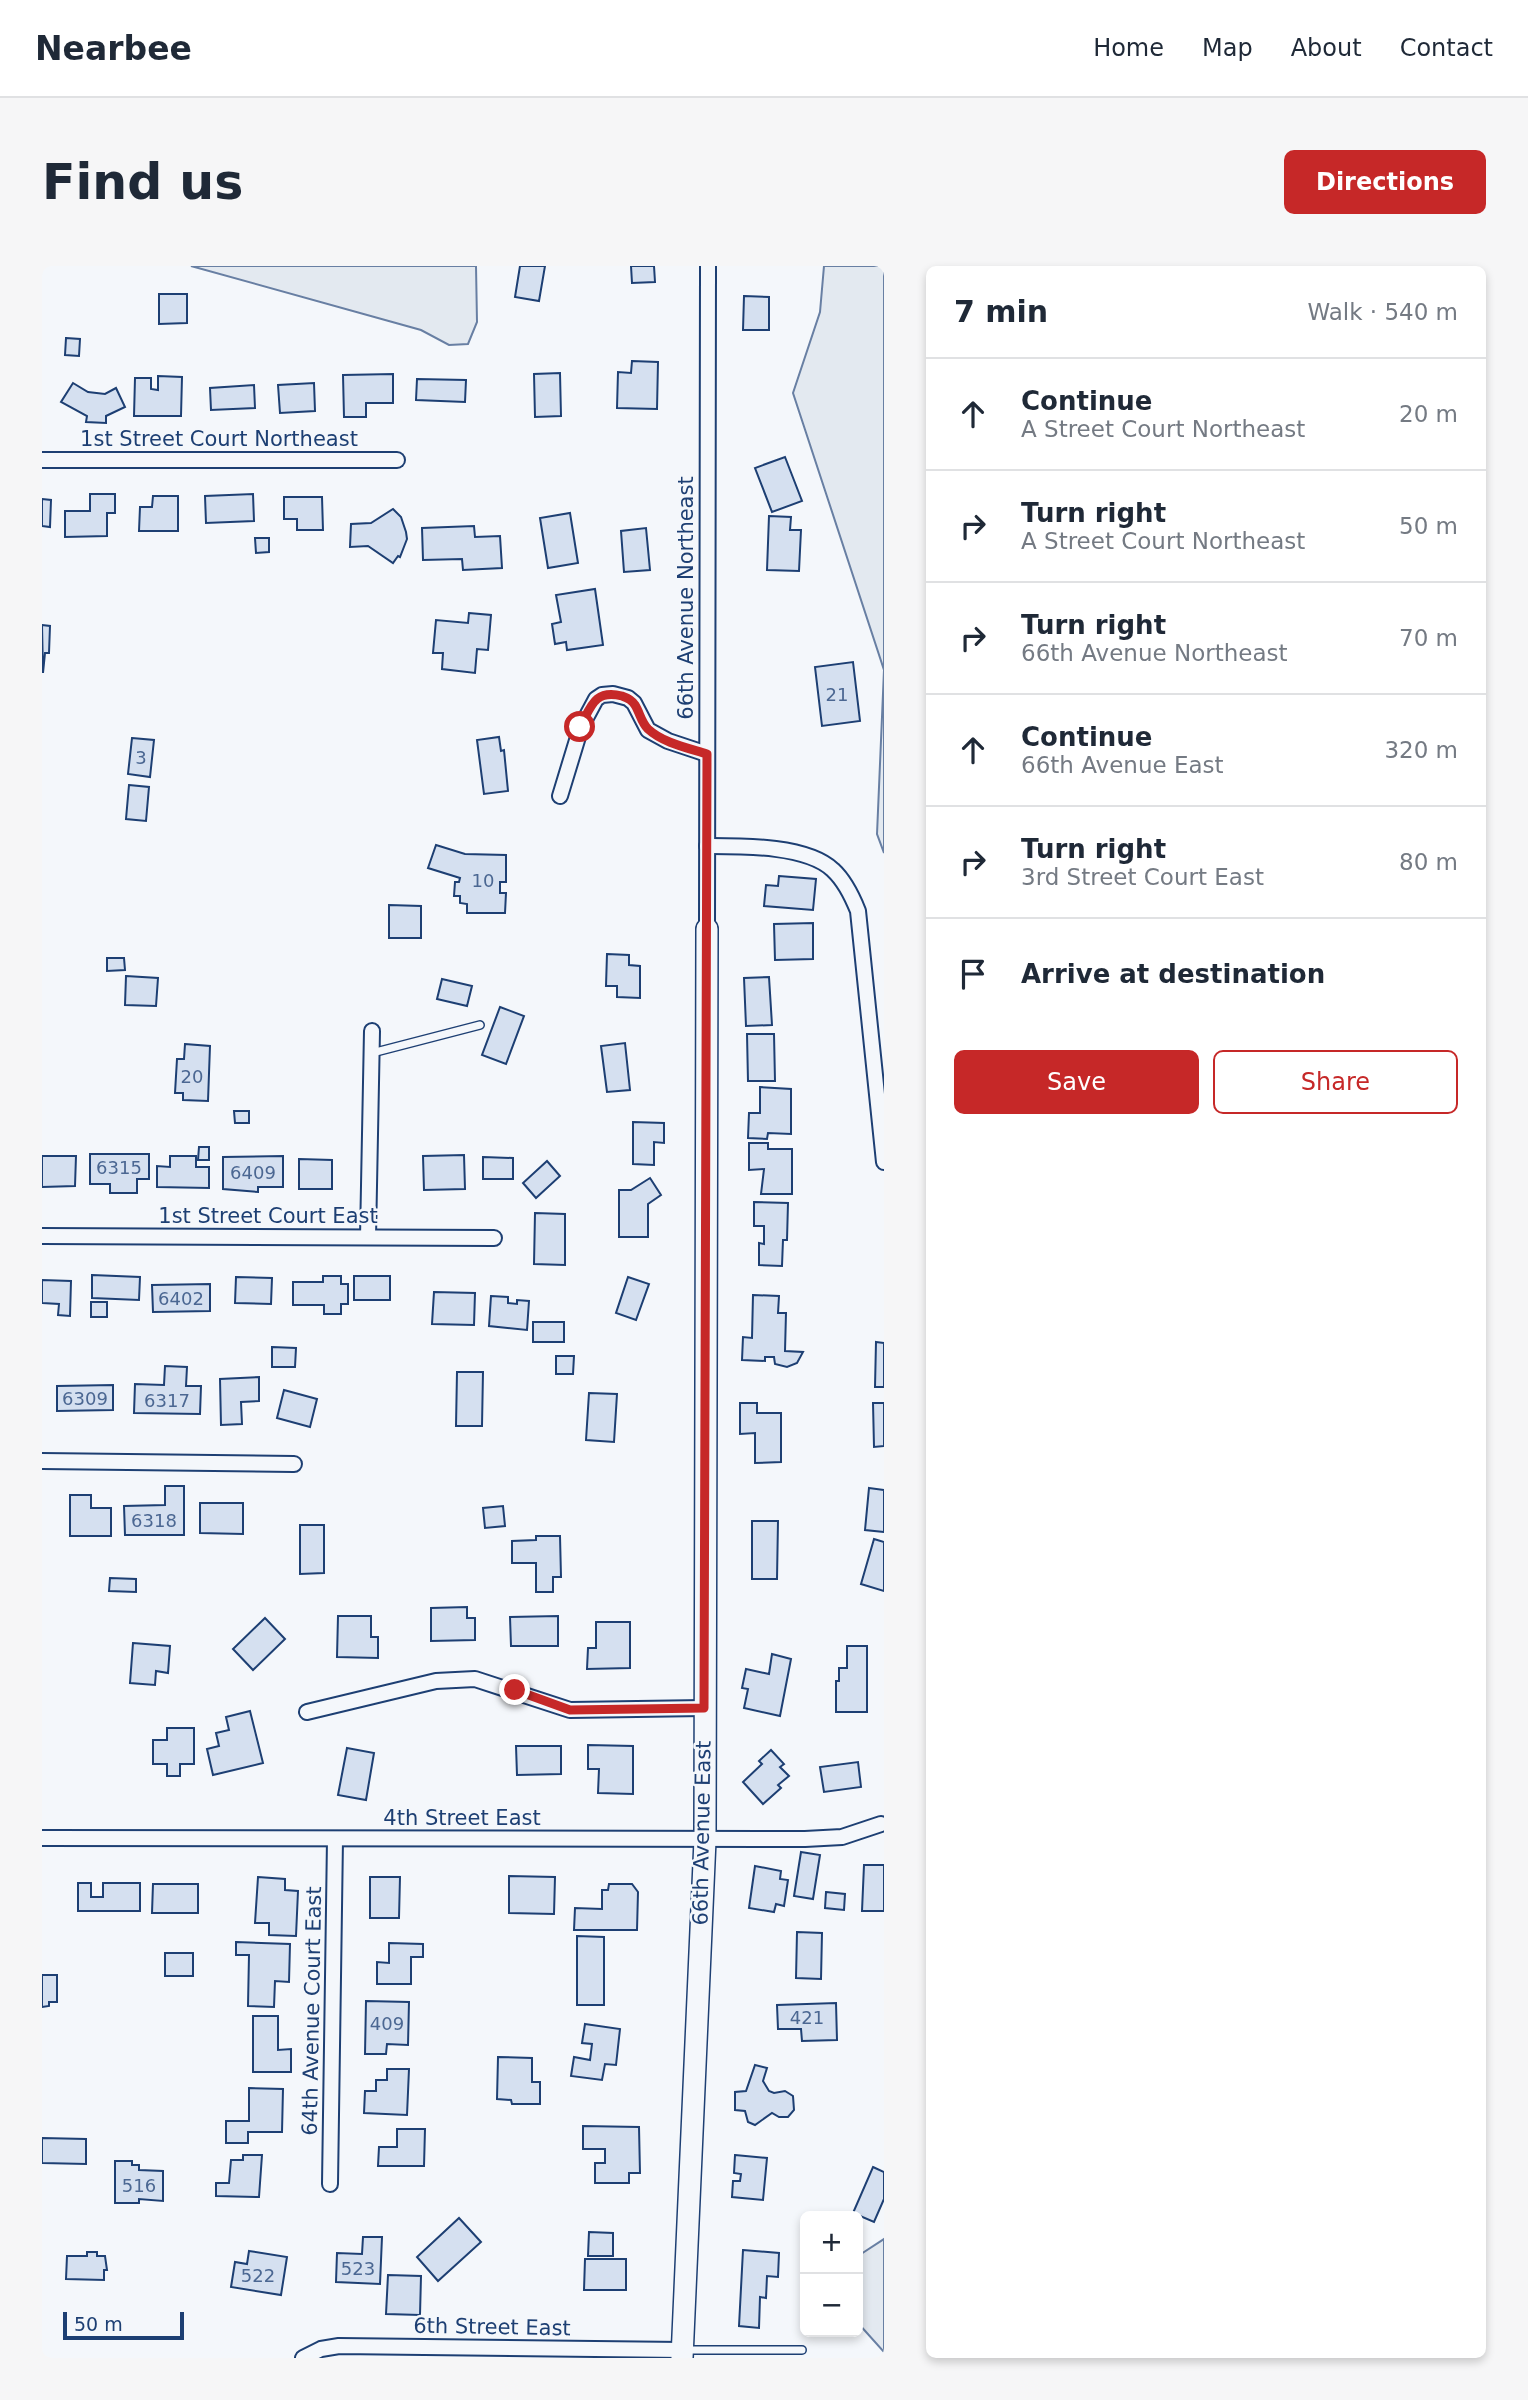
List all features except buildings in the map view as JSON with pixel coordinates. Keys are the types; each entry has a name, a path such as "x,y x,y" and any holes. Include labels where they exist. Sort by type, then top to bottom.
{"street":[{"name":"66th Avenue Northeast","path":"707,929 708,266"},
{"name":"1st Street Court Northeast","path":"42,460 397,460"},
{"path":"560,796 580,727 596,699 602,695 613,694 628,698 634,703 648,730 668,741 707,754"},
{"path":"707,846 774,849 820,862 832,868 841,880 858,911 884,1162"},
{"name":"66th Avenue East","path":"682,2354 705,1840 707,929"},
{"path":"368,1237 372,1031"},
{"name":"1st Street Court East","path":"42,1236 494,1238"},
{"path":"42,1461 293,1465"},
{"path":"307,1712 436,1681 456,1679 475,1679 498,1685 570,1710 704,1708"},
{"name":"4th Street East","path":"42,1838 705,1840 842,1837 881,1824"},
{"name":"64th Avenue Court East","path":"330,2184 335,1839"},
{"name":"6th Street East","path":"303,2358 321,2349 339,2346 682,2354"}],"lane":[{"path":"371,1054 400,1044 480,1025"},
{"path":"682,2354 802,2350"}],"shaded area":[{"path":"191,266 476,266 477,322 468,344 449,345 421,330"},
{"path":"824,266 884,266 884,670 793,393 820,312"},
{"path":"884,670 884,853 877,834"},
{"path":"884,2239 884,2352 863,2329 863,2253"}],"route":[{"path":"515,1690 570,1710 704,1708 707,754 668,741 648,730 634,703 628,698 613,694 602,695 596,699 580,727"}]}
